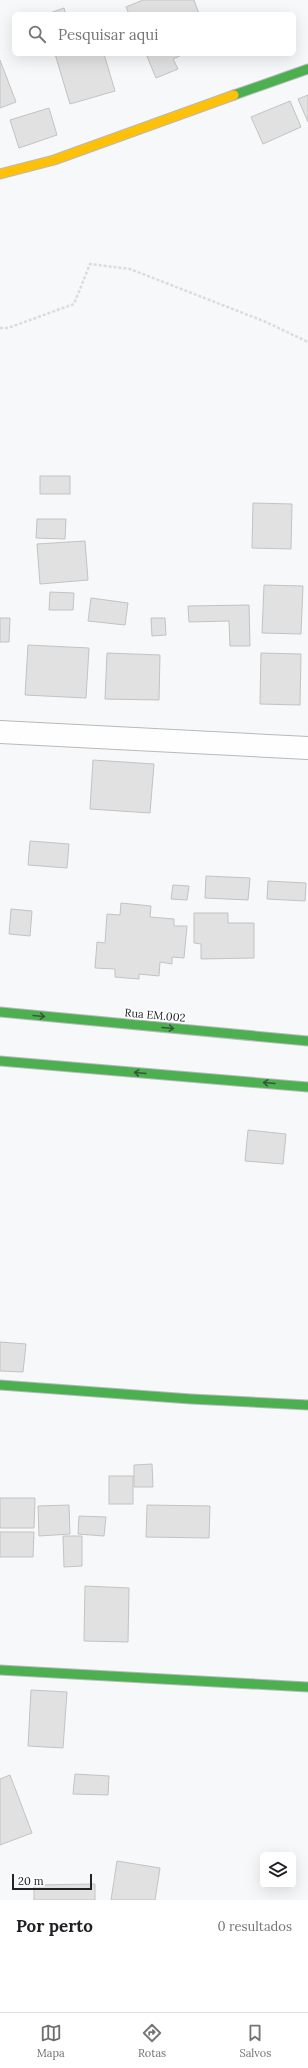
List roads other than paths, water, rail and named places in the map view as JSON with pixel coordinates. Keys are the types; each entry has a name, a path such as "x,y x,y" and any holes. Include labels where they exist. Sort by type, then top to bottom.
{"street":[{"path":"0,174 54,160 308,69"},
{"path":"0,732 308,748"},
{"name":"Rua EM.002","path":"0,1012 308,1041"},
{"path":"0,1061 308,1087"},
{"path":"0,1385 191,1399 308,1405"},
{"path":"0,1670 308,1687"}]}
